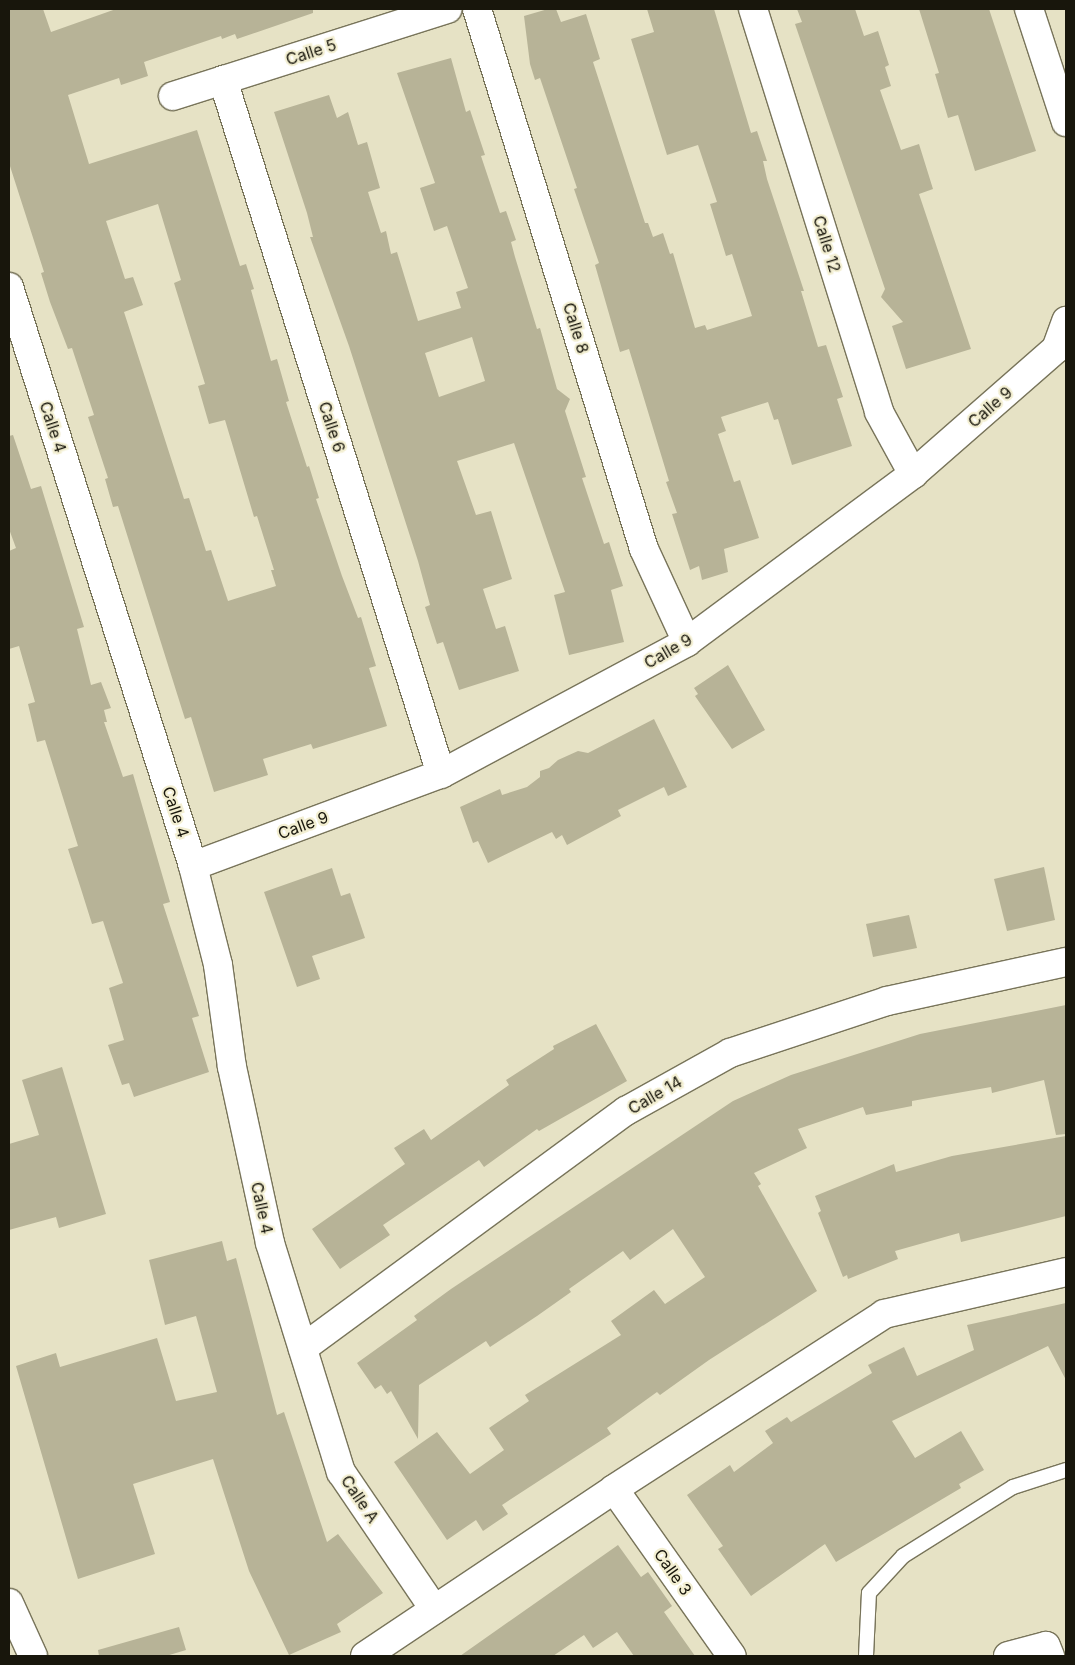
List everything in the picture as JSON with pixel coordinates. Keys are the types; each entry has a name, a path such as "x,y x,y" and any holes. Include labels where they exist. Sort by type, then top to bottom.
{"street":[{"name":"Calle 5","path":"173,96 448,9"},
{"name":"Calle 8","path":"477,9 644,549 687,642"},
{"name":"Calle 12","path":"753,9 879,412 913,474"},
{"path":"1029,9 1066,122"},
{"name":"Calle 6","path":"223,80 441,774"},
{"name":"Calle 4","path":"9,287 193,866 218,965 232,1067 270,1243 303,1348"},
{"name":"Calle 9","path":"193,866 441,774 687,642 913,474 1056,349 1066,322"},
{"name":"Calle 14","path":"303,1348 626,1111 730,1053 887,1001 1066,962"},
{"path":"365,1656 614,1489 884,1314 1066,1272"},
{"name":"Calle A","path":"303,1348 341,1472 434,1609"},
{"name":"Calle 3","path":"614,1489 732,1656"},
{"path":"9,1603 33,1656"},
{"path":"1008,1656 1046,1646 1050,1656"}],"lane":[{"path":"866,1656 869,1593 903,1556 1013,1487 1066,1470"}],"building":[{"path":"9,9 43,9 51,32 116,9 313,9 313,13 237,39 235,34 222,39 221,36 144,62 148,76 121,85 119,78 68,95 89,164 197,130 240,266 246,264 254,289 251,290 271,361 277,359 289,401 286,402 319,498 316,499 358,618 361,617 376,666 369,668 387,726 313,749 311,744 263,759 268,775 214,792 191,717 185,719 118,506 113,507 105,479 108,478 88,417 94,415 72,348 68,349 50,302 41,273 44,272 9,163","holes":["158,204 181,280 174,283 205,384 198,386 209,424 225,420 254,517 257,516 274,570 271,570 276,586 228,601 211,550 206,551 189,498 184,499 124,312 143,305 133,277 125,279 106,221"]},
{"path":"548,9 556,9 561,22 586,14 600,59 593,62 645,223 648,223 653,237 663,233 670,254 673,253 695,328 705,325 707,330 752,316 732,254 726,256 710,204 717,202 698,145 667,155 631,39 654,32 647,9 714,9 751,133 757,131 767,161 763,161 767,179 804,291 801,291 818,347 826,345 843,397 837,399 852,446 792,465 778,419 774,420 768,402 721,417 726,431 718,434 734,482 740,480 759,538 724,549 728,572 702,580 699,566 690,570 672,514 677,513 666,482 669,481 629,349 620,352 595,265 599,263 574,189 577,188 540,78 535,80 530,64 524,16"},
{"path":"797,9 855,9 864,36 878,31 889,65 885,67 891,86 880,90 901,150 919,144 933,189 919,194 971,349 906,369 892,326 903,322 881,297 885,289 795,24 802,22"},
{"path":"919,9 989,9 1036,151 975,171 958,115 948,118 935,74 939,73"},
{"path":"451,58 466,112 470,110 485,155 481,156 500,213 506,211 516,240 511,242 515,257 537,329 540,328 557,389 570,399 565,411 586,477 582,478 604,544 609,542 623,586 611,590 624,642 569,655 554,595 565,592 514,443 457,461 476,515 491,511 512,579 483,589 496,629 505,626 519,671 459,690 443,642 437,644 425,607 430,605 418,561 349,346 310,237 313,237 307,213 274,112 329,95 337,118 348,112 358,145 367,142 380,188 368,192 381,233 386,231 391,254 397,252 418,321 461,308 456,292 468,288 447,226 434,231 420,188 435,183 397,73","holes":["472,337 485,381 439,397 425,353"]},
{"path":"13,435 31,489 41,486 84,627 77,629 91,685 101,682 111,708 104,710 107,722 104,722 123,777 133,774 170,902 163,904 199,1016 192,1018 209,1072 134,1097 129,1083 122,1085 108,1045 124,1040 109,988 123,983 103,921 92,924 68,849 78,846 45,740 37,742 28,704 35,702 19,646 9,649 9,551 16,548 9,529 9,436"},
{"path":"728,665 765,730 732,749 695,696 698,694 694,688"},
{"path":"654,719 687,787 668,796 664,787 618,810 621,816 567,845 562,835 556,839 552,832 488,863 478,841 473,843 460,807 500,789 502,795 527,787 540,777 540,771 549,768 558,760 578,751 588,753"},
{"path":"1044,867 1055,920 1007,931 994,879"},
{"path":"332,868 341,896 350,893 365,938 312,956 320,979 297,987 264,892"},
{"path":"909,915 917,948 873,957 866,924"},
{"path":"1066,1005 1066,1134 1056,1135 1044,1080 992,1093 991,1087 912,1101 912,1106 866,1115 863,1107 798,1129 807,1148 754,1173 761,1184 758,1186 817,1291 709,1360 660,1395 657,1392 607,1428 611,1434 502,1505 508,1514 483,1531 476,1520 447,1540 394,1462 437,1432 470,1474 504,1450 489,1428 529,1401 525,1395 621,1335 611,1321 654,1290 665,1304 705,1277 673,1229 630,1260 623,1251 569,1289 571,1292 490,1347 486,1341 419,1385 418,1439 391,1391 387,1394 381,1385 375,1389 357,1363 417,1320 414,1316 451,1289 733,1101 791,1075 920,1034"},
{"path":"596,1024 627,1081 539,1131 537,1129 484,1167 479,1160 383,1225 390,1235 340,1269 312,1229 405,1164 394,1148 424,1129 431,1140 509,1085 506,1080 554,1049 553,1046"},
{"path":"62,1067 106,1214 59,1228 56,1217 9,1230 9,1144 39,1135 22,1080"},
{"path":"1066,1136 1066,1216 961,1242 959,1233 895,1251 898,1259 848,1279 847,1275 843,1277 818,1213 821,1211 815,1196 894,1164 896,1172 952,1156"},
{"path":"222,1241 227,1261 236,1258 277,1415 284,1412 327,1542 338,1534 383,1593 337,1624 341,1632 289,1655 249,1571 213,1459 133,1484 155,1554 78,1579 16,1366 56,1353 60,1367 157,1338 176,1401 217,1392 196,1316 165,1325 149,1260"},
{"path":"1066,1303 1066,1380 1048,1346 892,1421 915,1458 961,1431 984,1470 959,1484 961,1488 836,1562 825,1544 751,1596 718,1549 723,1546 687,1495 730,1465 734,1472 773,1443 765,1431 787,1417 791,1422 872,1373 868,1365 904,1347 917,1376 974,1350 967,1325"},
{"path":"618,1545 641,1577 648,1572 672,1606 664,1612 695,1656 634,1656 617,1632 593,1648 584,1635 553,1656 460,1656"},
{"path":"179,1627 186,1650 166,1656 99,1656 98,1650"}]}
